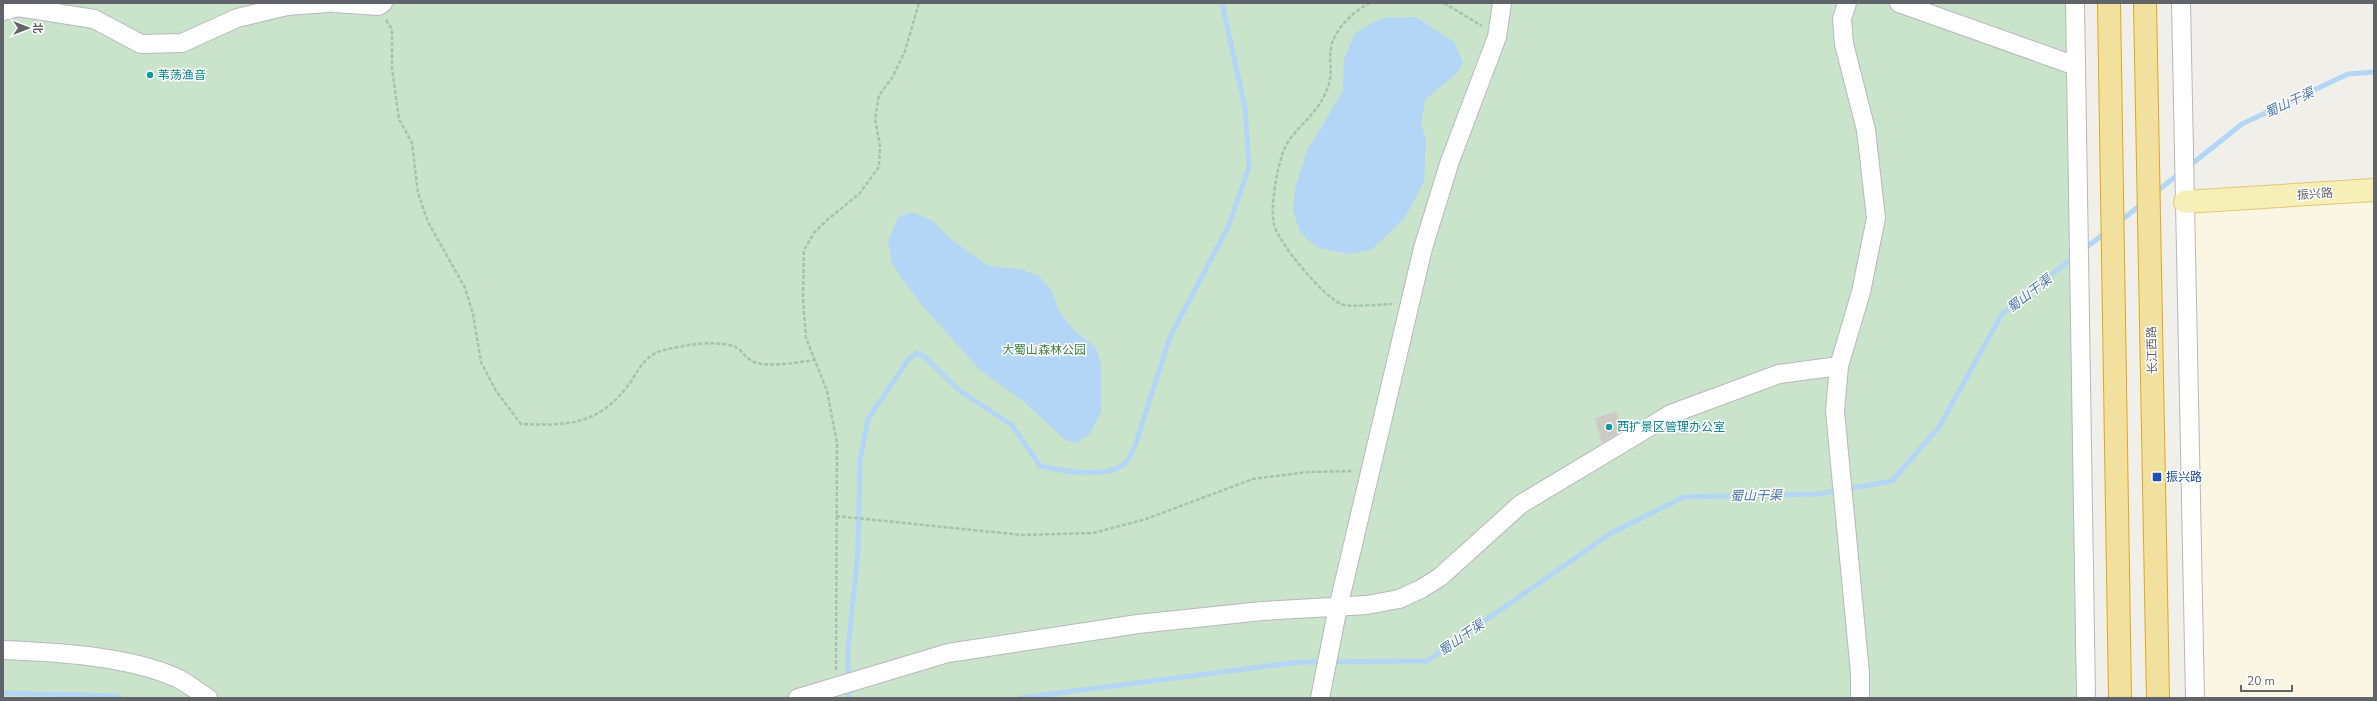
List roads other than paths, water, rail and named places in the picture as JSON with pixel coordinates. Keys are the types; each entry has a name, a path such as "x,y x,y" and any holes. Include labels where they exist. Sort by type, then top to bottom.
{"highway":[{"path":"2109,3 2120,698"},
{"name":"长江西路","path":"2145,3 2158,698"}],"main road":[{"name":"振兴路","path":"2185,202 2374,190"}],"street":[{"path":"3,10 18,7 94,19 141,44 182,43 237,18 286,6 328,3"},
{"path":"333,3 380,4"},
{"path":"1320,698 1338,609 1423,248 1450,161 1497,37 1502,3"},
{"path":"1847,3 1842,19 1844,44 1866,130 1876,218 1861,292 1839,366 1835,411 1841,490 1860,672 1860,698"},
{"path":"1899,3 2076,66"},
{"path":"2075,3 2086,698"},
{"path":"2181,3 2195,698"},
{"path":"798,698 948,653 1138,624 1262,611 1338,609 1399,599 1421,590 1440,577 1521,504 1671,414 1779,374 1839,366"},
{"path":"3,650 48,652 140,665 178,678 208,698"}],"water":[{"path":"1416,17 1454,42 1463,62 1459,71 1425,100 1421,124 1426,140 1424,182 1404,219 1371,250 1349,254 1318,248 1300,232 1293,210 1295,188 1307,151 1343,91 1344,59 1355,33 1382,18"},
{"path":"912,212 933,221 952,240 988,266 1020,269 1039,276 1052,291 1060,313 1074,330 1096,348 1101,365 1101,412 1090,434 1076,443 1064,439 1023,401 980,370 919,302 892,264 888,241 898,217"}],"waterway":[{"path":"848,679 848,650 858,551 860,460 868,419 908,360 917,353 926,358 960,391 1012,425 1040,466 1071,472 1105,472 1123,465 1131,455 1170,337 1229,225 1249,167 1245,108 1222,3"},
{"name":"蜀山干渠","path":"2188,167 2242,124 2348,74 2374,72"},
{"name":"蜀山干渠","path":"2155,193 2180,173"},
{"name":"蜀山干渠","path":"2119,222 2143,203"},
{"name":"蜀山干渠","path":"2083,250 2106,232"},
{"name":"蜀山干渠","path":"1020,698 1300,662 1427,661 1611,533 1684,497 1818,494 1892,481 1939,427 2002,314 2075,256"},
{"path":"849,687 849,698"},
{"name":"蜀山干渠","path":"3,693 115,696 120,698"}],"place":[{"name":"苇荡渔音","path":"150,75"},
{"name":"西扩景区管理办公室","path":"1609,427"},
{"name":"振兴路","path":"2157,477"}],"park label":[{"name":"大蜀山森林公园","path":"1044,350"}]}
